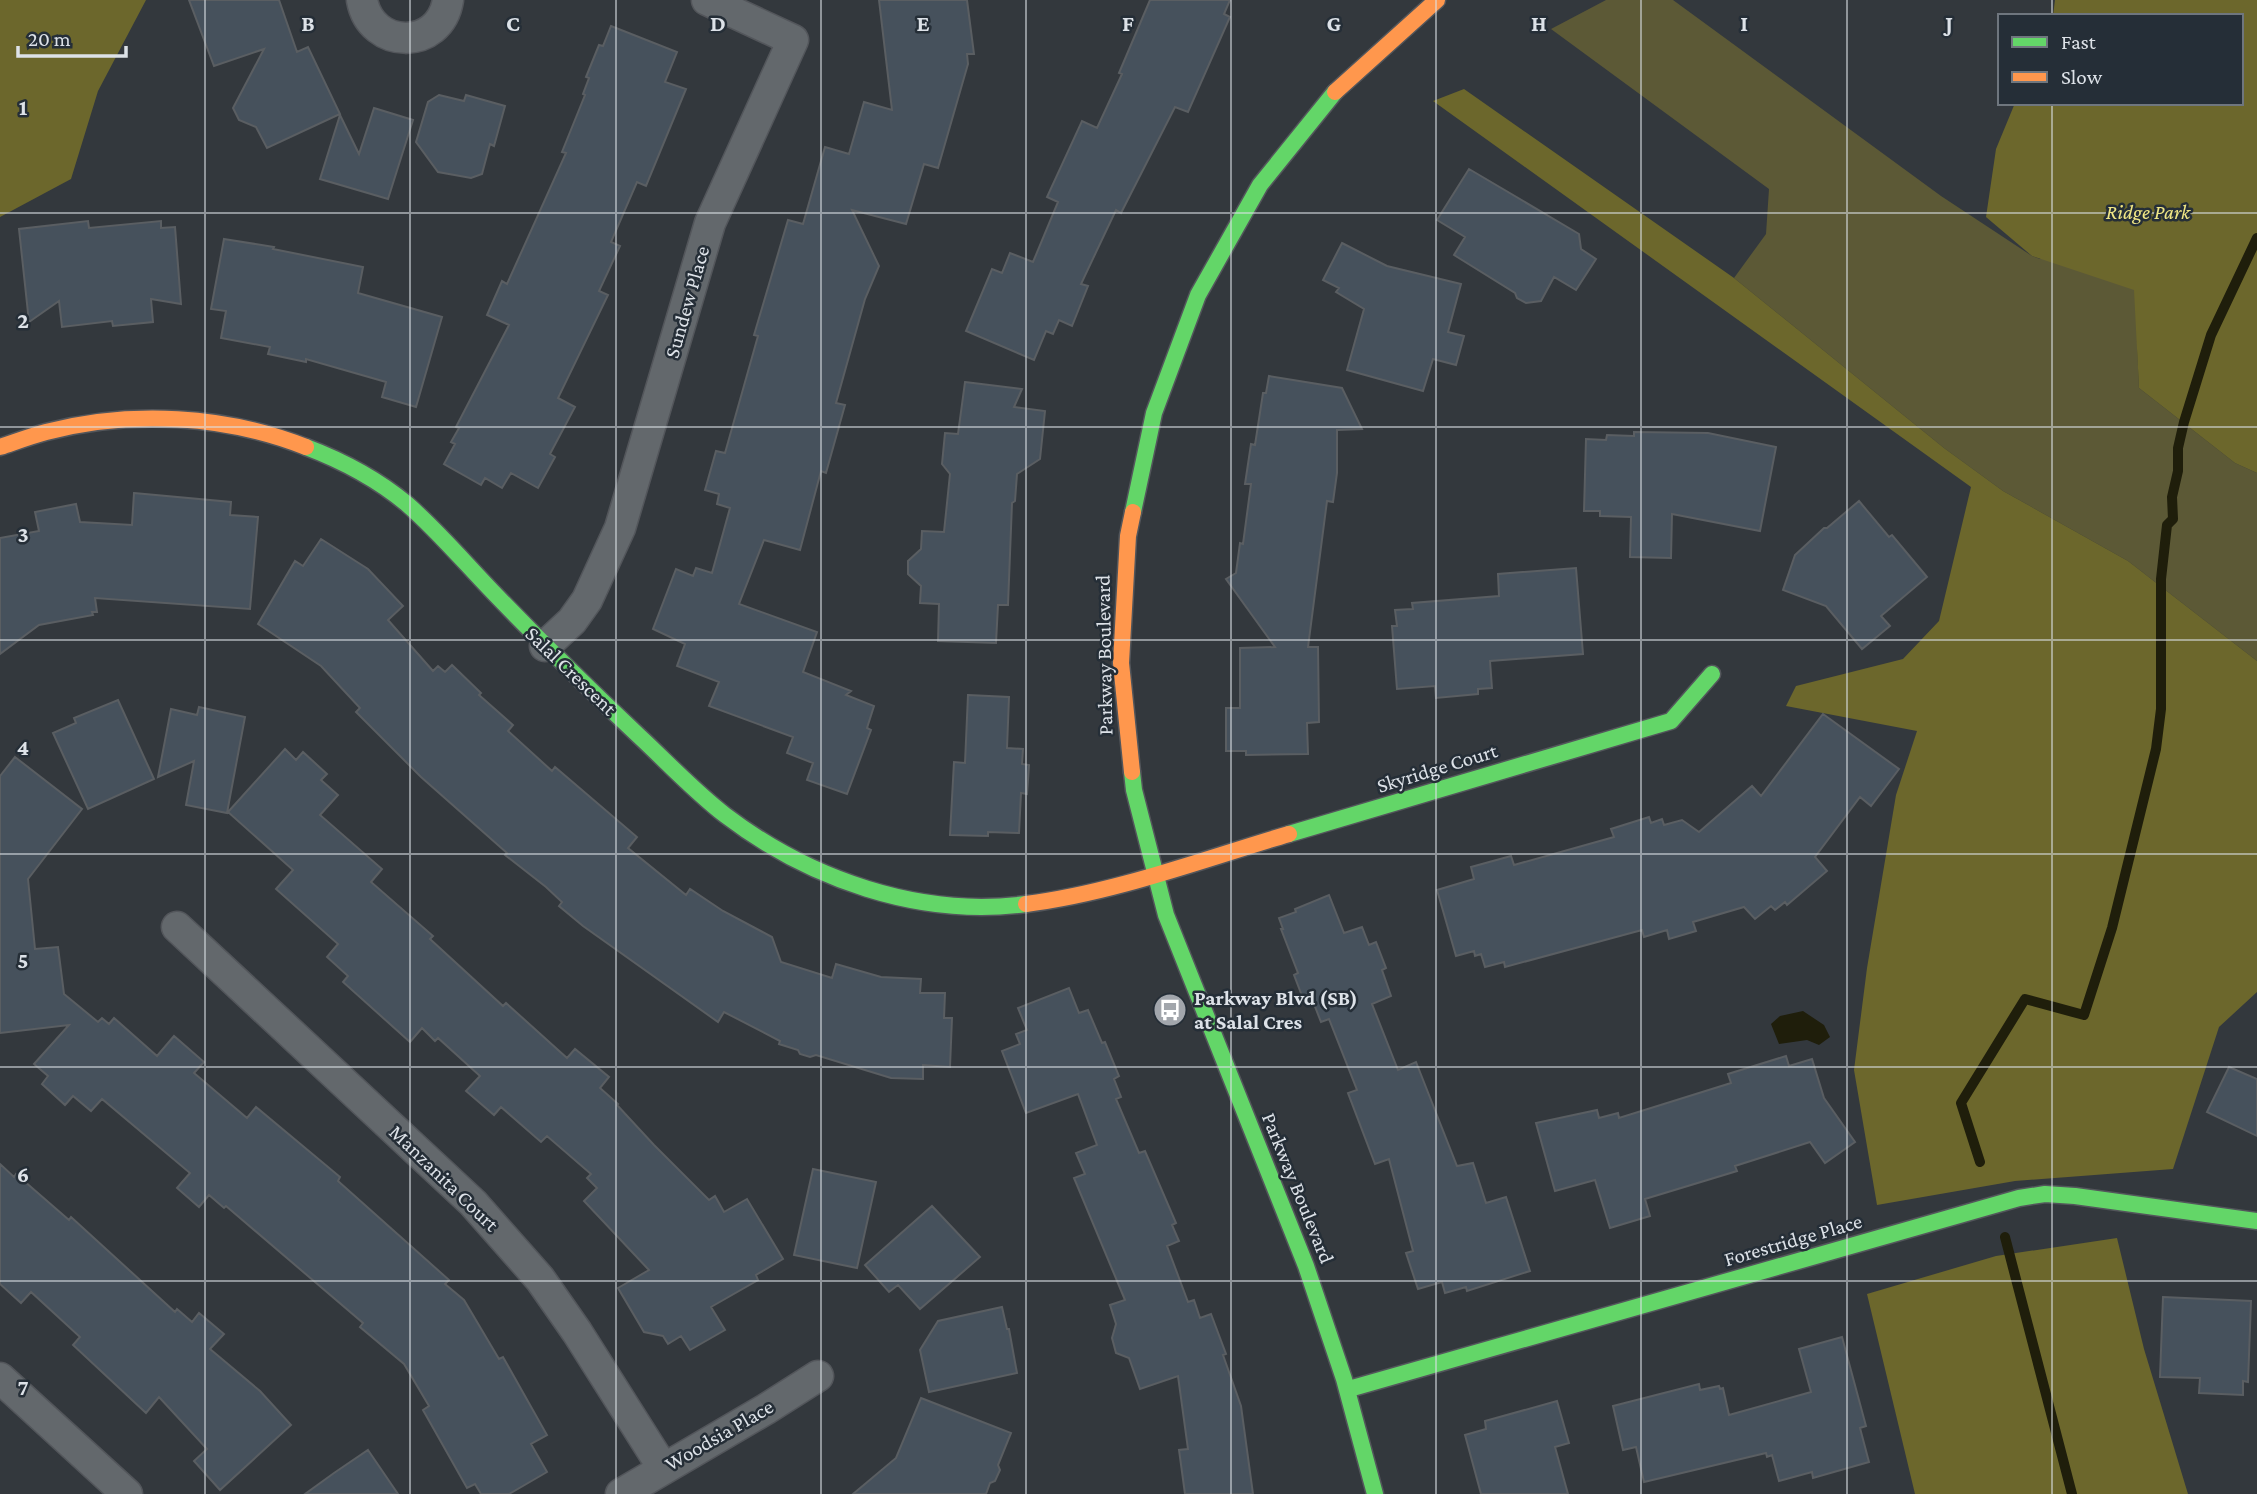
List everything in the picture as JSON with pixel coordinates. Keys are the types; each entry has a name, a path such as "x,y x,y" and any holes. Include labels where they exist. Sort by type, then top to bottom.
{"street":[{"path":"362,0 367,17 376,28 390,36 404,38 418,37 430,31 440,21 448,0"},
{"name":"Sundew Place","path":"545,646 572,621 587,600 620,528 710,223 793,40 707,0"},
{"name":"Parkway Boulevard","path":"1375,1494 1349,1389 1299,1246 1166,914 1133,784 1125,738 1120,631 1130,516 1142,454 1176,345 1203,284 1238,220 1278,161 1329,97 1365,60 1437,0"},
{"name":"Salal Crescent","path":"0,446 32,435 119,419 154,418 222,423 303,445 374,479 401,498 425,520 591,692 724,814 773,847 842,882 912,901 988,906 1056,900 1155,873"},
{"name":"Skyridge Court","path":"1155,873 1671,722 1712,674"},
{"name":"Manzanita Court","path":"177,927 482,1212 547,1290 577,1332 663,1468"},
{"name":"Forestridge Place","path":"1349,1389 2019,1198 2045,1194 2075,1196 2257,1221"},
{"name":"Woodsia Place","path":"621,1494 818,1376"},
{"path":"0,1378 127,1494"}],"green space":[{"path":"0,0 146,0 98,91 71,179 0,217"},
{"path":"1606,0 1673,0 1941,196 2040,259 2238,105 2243,105 2243,14 2257,0 2257,430 2137,344 2139,388 2235,463 2257,473 2257,661 2128,561 2003,491 1944,448 1734,278 1766,234 1769,189 1551,29"},
{"name":"Ridge Park","path":"2055,0 2257,0 2257,473 2235,463 2139,388 2134,290 2032,256 1986,217 1996,149 2014,105 2243,105 2243,14 2053,14"},
{"path":"1464,89 1734,278 1944,448 2003,491 2128,561 2257,661 2257,992 2219,1027 2173,1169 2015,1181 1877,1205 1854,1070 1867,968 1896,795 1917,731 1786,706 1796,686 1903,659 1939,621 1971,487 1433,101"},
{"path":"2117,1238 2144,1349 2188,1494 1915,1494 1867,1294 1996,1256"}],"shaded area":[{"path":"1803,1011 1824,1025 1830,1037 1819,1045 1807,1040 1779,1044 1771,1024 1780,1016"}],"building":[{"path":"189,0 279,0 297,52 308,47 340,114 267,148 256,127 239,120 233,108 264,49 214,66"},
{"path":"879,0 967,0 974,54 967,54 968,64 938,168 924,164 906,224 852,210 879,266 865,299 836,403 845,405 826,473 821,471 800,550 764,540 739,604 817,632 803,672 851,691 846,695 874,706 867,728 871,730 847,794 807,780 813,763 787,753 793,737 709,706 719,682 677,666 685,644 653,629 676,569 693,576 696,568 712,573 730,508 717,504 719,494 705,490 716,451 725,453 758,336 754,335 788,220 803,224 825,147 849,154 864,102 892,110"},
{"path":"1150,0 1230,0 1224,14 1230,17 1188,112 1175,107 1121,213 1116,210 1081,284 1088,286 1072,326 1059,320 1053,334 1046,331 1034,360 966,331 992,269 1002,273 1010,253 1033,262 1058,202 1047,197 1082,121 1097,128 1122,74 1119,73"},
{"path":"611,26 677,52 665,82 686,89 646,186 637,182 611,242 620,246 599,291 608,295 558,398 575,407 550,454 555,457 538,488 511,473 502,488 485,478 481,485 444,464 455,444 451,442 459,428 456,427 509,325 487,315 502,281 507,284 566,153 562,152 585,95 583,94 589,78 586,77 599,45 603,46"},
{"path":"439,95 464,101 466,95 505,106 494,146 490,144 482,174 471,178 438,172 416,142 428,102"},
{"path":"374,108 413,120 388,199 320,179 340,115 359,154"},
{"path":"1469,169 1579,234 1581,249 1596,259 1576,290 1554,277 1541,301 1526,303 1517,298 1515,293 1454,255 1465,237 1437,220"},
{"path":"88,221 89,228 161,221 161,228 175,227 181,304 151,299 153,322 113,326 112,321 62,327 59,301 29,322 19,229"},
{"path":"224,239 363,267 358,293 442,317 416,407 382,397 386,382 306,359 306,362 268,354 270,347 221,338 226,311 211,309"},
{"path":"1342,243 1387,266 1461,284 1448,332 1464,336 1456,365 1433,359 1423,391 1347,370 1364,309 1336,292 1339,288 1323,280"},
{"path":"1269,376 1342,388 1362,429 1337,430 1337,473 1333,502 1327,501 1308,647 1318,647 1319,722 1307,723 1308,754 1246,755 1246,751 1226,751 1226,708 1240,708 1240,648 1275,647 1226,579 1236,573 1240,543 1243,544 1251,484 1245,484 1251,444 1255,445 1263,393 1266,393"},
{"path":"965,382 1022,389 1014,407 1045,411 1040,459 1017,474 1015,501 1012,503 1008,605 998,605 996,643 938,641 939,604 920,603 921,586 908,574 908,561 921,549 922,531 944,532 950,474 942,464 945,433 958,434"},
{"path":"1634,432 1708,433 1776,447 1760,531 1672,514 1671,558 1630,557 1631,517 1600,516 1600,511 1584,511 1586,439 1606,440 1607,435 1634,436"},
{"path":"134,493 231,502 230,515 258,517 250,609 95,598 97,612 92,612 93,615 39,625 0,654 0,538 39,531 35,512 76,504 80,522 132,525"},
{"path":"1859,501 1927,577 1881,616 1890,626 1862,649 1826,606 1783,590 1795,555"},
{"path":"321,539 368,569 403,606 388,620 433,671 438,666 445,672 452,665 481,693 479,695 513,725 508,731 552,771 555,767 637,837 628,848 686,895 690,889 723,911 772,937 781,962 832,978 836,964 881,977 921,979 920,993 945,993 944,1018 952,1018 950,1067 923,1065 923,1079 891,1078 816,1055 810,1057 800,1054 798,1050 779,1044 780,1041 724,1012 718,1022 559,906 562,902 505,855 507,853 421,777 356,712 360,708 321,666 258,624 295,561 303,566"},
{"path":"1576,568 1583,654 1490,661 1492,688 1478,689 1478,694 1436,698 1435,686 1397,689 1392,626 1397,626 1395,610 1413,609 1412,603 1499,596 1498,574"},
{"path":"968,695 1009,697 1007,748 1023,749 1022,764 1029,765 1027,794 1021,793 1019,833 988,832 988,836 950,835 954,762 965,763"},
{"path":"118,700 154,779 88,809 53,733 76,723 74,718"},
{"path":"199,707 245,717 227,813 186,805 194,761 158,777 171,709 197,715"},
{"path":"1823,714 1899,769 1871,806 1860,797 1815,857 1827,871 1787,905 1785,902 1775,910 1771,906 1755,919 1744,907 1693,922 1696,931 1669,939 1667,930 1644,937 1642,930 1505,967 1504,962 1485,967 1481,954 1475,956 1474,951 1456,956 1437,890 1474,879 1471,867 1511,856 1514,865 1614,837 1611,829 1649,817 1651,823 1662,819 1664,825 1682,820 1699,832 1752,786 1761,796"},
{"path":"285,749 296,760 303,752 327,774 321,780 338,795 320,815 382,869 371,882 433,936 430,939 503,1006 506,1003 567,1058 575,1049 609,1077 600,1088 709,1200 715,1196 724,1212 747,1199 783,1259 756,1275 758,1280 711,1307 725,1330 690,1350 681,1336 668,1344 663,1336 644,1332 618,1288 649,1270 584,1201 597,1188 587,1178 591,1174 547,1136 541,1142 501,1107 494,1115 466,1091 480,1076 438,1038 435,1041 422,1028 410,1042 343,982 348,976 327,957 338,944 276,889 293,870 228,812"},
{"path":"15,757 82,809 28,879 35,949 58,947 64,994 98,1022 102,1018 109,1024 114,1018 157,1056 174,1036 204,1062 194,1073 247,1118 256,1107 340,1177 338,1181 449,1280 445,1284 464,1300 499,1359 503,1357 547,1435 531,1444 547,1472 509,1494 481,1494 475,1484 467,1488 423,1410 429,1406 404,1364 360,1327 363,1323 226,1206 224,1208 209,1195 199,1207 177,1188 190,1173 102,1099 91,1111 73,1096 65,1105 42,1084 48,1076 34,1064 69,1025 0,1033 0,776"},
{"path":"1329,895 1344,933 1362,927 1369,945 1376,942 1386,968 1382,970 1391,996 1372,1004 1398,1070 1416,1062 1457,1166 1473,1163 1486,1203 1506,1197 1530,1271 1467,1291 1466,1287 1445,1293 1442,1282 1418,1289 1406,1253 1413,1251 1389,1159 1375,1164 1348,1093 1357,1090 1329,1019 1321,1022 1312,999 1304,1001 1294,975 1298,973 1281,929 1279,918"},
{"path":"1069,988 1079,1013 1088,1010 1102,1043 1105,1042 1119,1076 1114,1079 1121,1097 1116,1099 1139,1153 1145,1151 1176,1223 1172,1225 1179,1241 1167,1246 1188,1302 1194,1300 1200,1318 1211,1314 1226,1354 1223,1355 1241,1406 1253,1494 1185,1494 1179,1450 1188,1449 1178,1376 1140,1389 1129,1358 1116,1353 1112,1338 1116,1324 1110,1305 1125,1300 1074,1178 1085,1174 1076,1153 1097,1145 1078,1094 1026,1113 1002,1051 1020,1044 1016,1034 1027,1030 1018,1008"},
{"path":"1786,1056 1789,1066 1812,1059 1824,1098 1855,1142 1825,1163 1810,1142 1735,1166 1737,1171 1645,1199 1650,1216 1610,1228 1595,1180 1555,1191 1536,1123 1597,1110 1599,1118 1618,1113 1619,1118 1731,1083 1728,1074"},
{"path":"2229,1067 2257,1079 2257,1136 2207,1112"},
{"path":"0,1164 14,1177 16,1174 69,1220 71,1217 175,1312 177,1309 192,1322 199,1313 224,1334 210,1349 260,1391 291,1425 220,1490 194,1461 207,1449 159,1397 146,1413 73,1345 80,1337 31,1292 21,1303 0,1284"},
{"path":"813,1169 876,1182 857,1268 794,1255"},
{"path":"932,1206 980,1257 920,1309 898,1285 889,1292 865,1265"},
{"path":"2163,1297 2251,1301 2248,1382 2243,1381 2243,1395 2199,1393 2200,1378 2160,1377"},
{"path":"1002,1307 1017,1373 929,1392 920,1350 938,1321"},
{"path":"1842,1337 1866,1426 1860,1428 1869,1462 1813,1478 1812,1472 1779,1481 1772,1455 1767,1457 1766,1453 1644,1482 1636,1447 1623,1450 1613,1406 1699,1384 1700,1390 1719,1386 1720,1389 1723,1388 1729,1415 1811,1392 1799,1349"},
{"path":"921,1398 1011,1433 998,1465 1000,1470 986,1494 853,1494 896,1458"},
{"path":"1557,1401 1569,1443 1555,1447 1568,1494 1481,1494 1465,1435 1486,1429 1485,1421"},
{"path":"368,1450 398,1494 305,1494 334,1473"}],"waterway":[{"path":"1980,1162 1961,1103 2025,999 2084,1015 2112,928 2156,749 2161,709 2161,579 2167,525 2173,519 2172,497 2178,471 2178,448 2211,335 2257,238"},
{"path":"2005,1237 2072,1494"}],"traffic: fast":[{"path":"1133,512 1154,413 1198,295 1260,185 1335,92"},
{"path":"306,447 359,471 407,504 602,701 702,796 758,838 829,875 906,899 986,907 1026,904"},
{"path":"1289,834 1671,721 1712,674"},
{"path":"1132,772 1134,790 1166,915 1306,1266 1344,1379 1375,1494"},
{"path":"1349,1389 2019,1198 2045,1194 2075,1196 2257,1221"}],"traffic: slow":[{"path":"1335,92 1437,0"},
{"path":"0,447 78,425 144,419 211,422 275,436 306,447"},
{"path":"1132,772 1121,663 1128,536 1133,512"},
{"path":"1026,904 1125,884 1289,834"}],"place":[{"name":"Parkway Blvd (SB) at Salal Cres","path":"1170,1010"}]}
